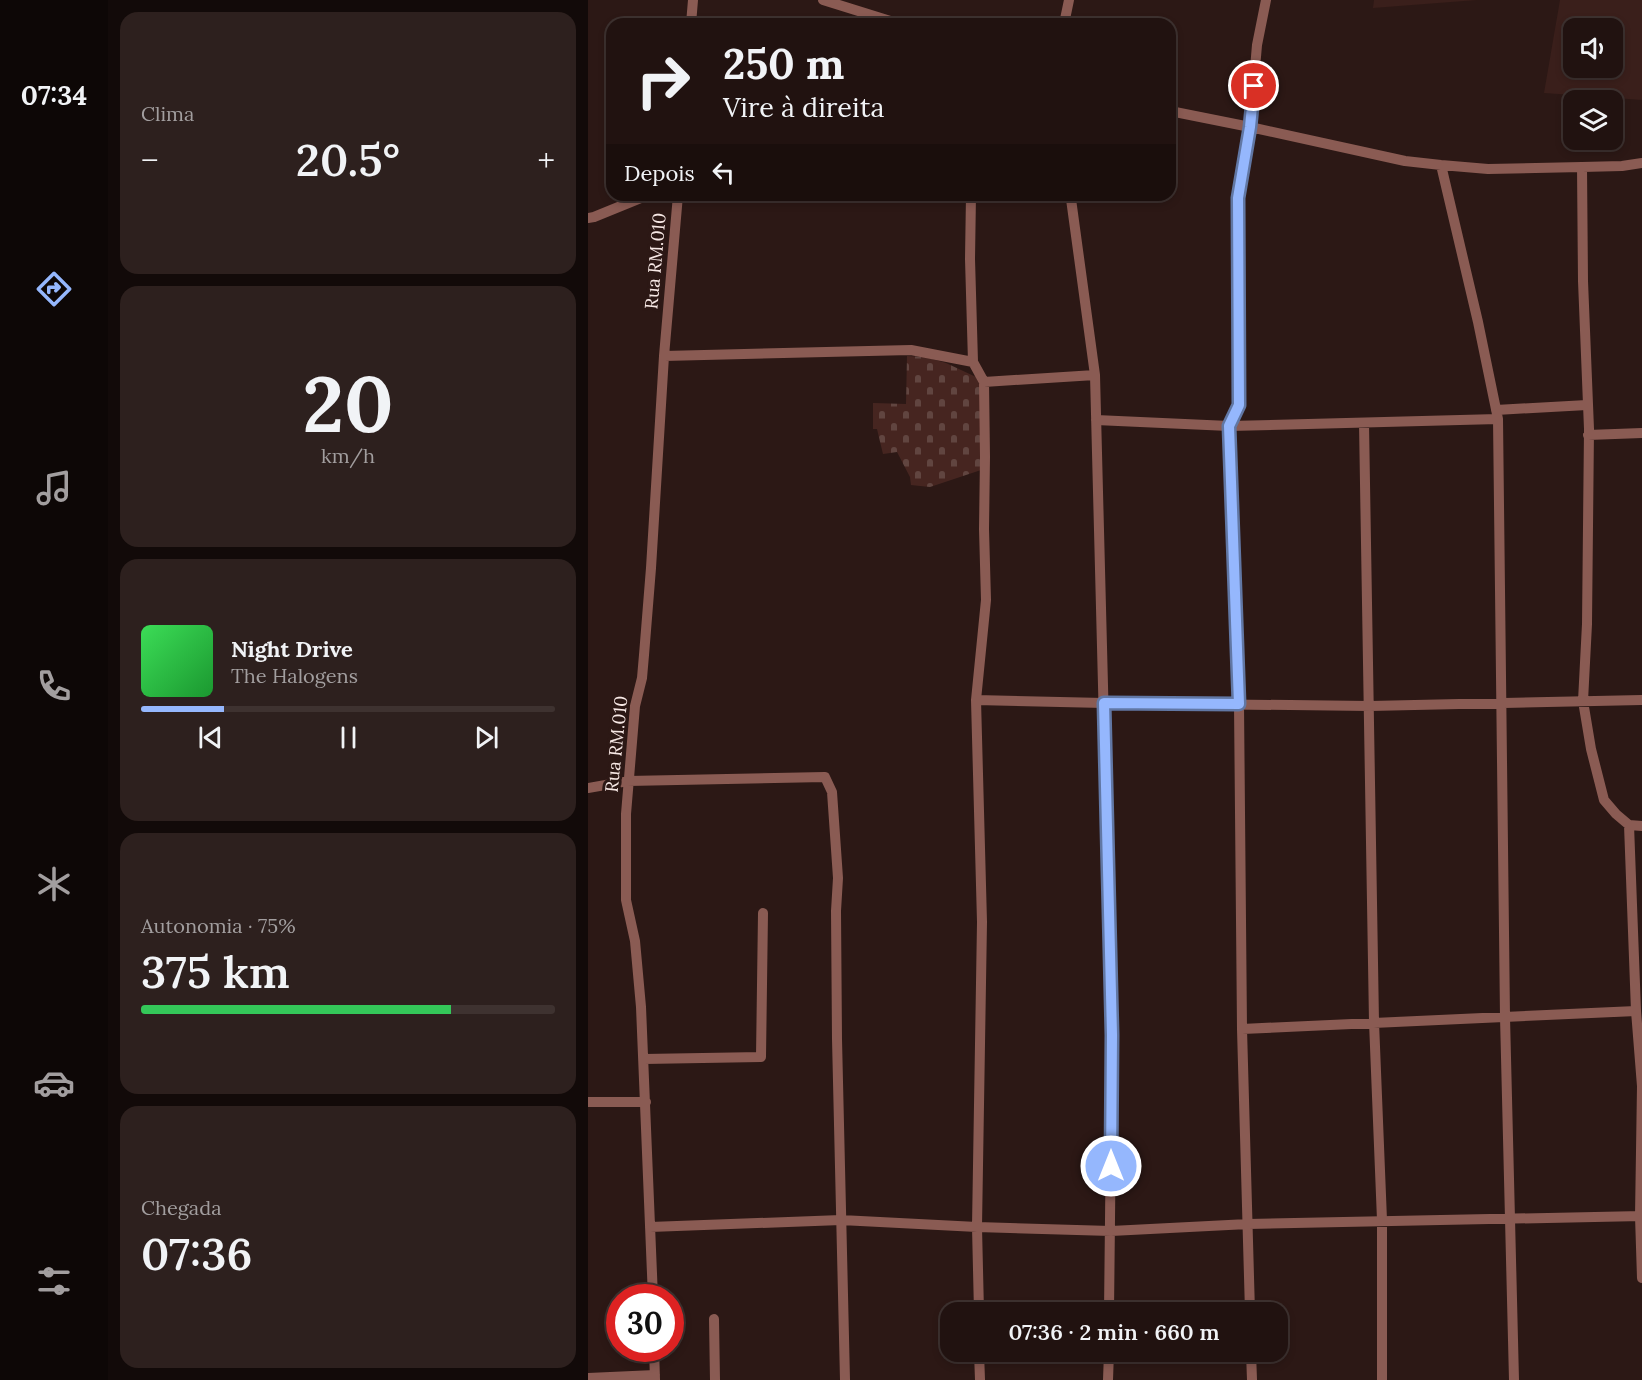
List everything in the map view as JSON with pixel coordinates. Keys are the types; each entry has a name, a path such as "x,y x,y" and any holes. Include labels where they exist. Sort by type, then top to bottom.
{"street":[{"path":"692,18 693,0"},
{"path":"823,0 881,18"},
{"path":"1065,18 1069,0"},
{"path":"1250,1302 1242,1029 1239,704 1229,426 1239,405 1238,198 1250,127 1257,45 1266,0"},
{"path":"1176,112 1405,161 1488,169 1622,166 1642,163"},
{"path":"1418,162 1457,166"},
{"path":"1442,165 1497,415 1505,1017 1515,1380"},
{"path":"1582,167 1588,435 1587,624 1583,702 1604,801 1629,825 1642,826"},
{"path":"588,218 594,218 634,201"},
{"name":"Rua RM.010","path":"652,1284 641,1007 635,941 626,900 628,781 635,706 642,678 664,356 677,201"},
{"path":"971,201 973,362 984,382 986,457 984,529 986,600 976,700 982,922 977,1227 979,1302"},
{"path":"1071,201 1095,375 1112,1035 1109,1302"},
{"path":"664,356 911,350 973,362"},
{"path":"984,382 1095,375"},
{"path":"1096,420 1229,426 1364,423 1497,415 1587,405"},
{"path":"1364,423 1374,1022 1382,1221 1382,1380"},
{"path":"1588,435 1642,432"},
{"path":"976,700 1370,706 1642,700"},
{"path":"588,788 628,781 825,777 829,784 835,819 838,878 837,1028 845,1380"},
{"path":"1629,825 1638,955 1636,1011 1642,1086 1642,1278"},
{"path":"644,1059 761,1057 764,913"},
{"path":"1242,1029 1636,1011"},
{"path":"588,1102 646,1102"},
{"path":"650,1227 841,1220 1111,1231 1248,1224 1641,1216"},
{"path":"714,1319 715,1380"},
{"path":"588,1378 655,1378 654,1362"},
{"path":"979,1362 980,1380"},
{"path":"1108,1380 1109,1362"},
{"path":"1251,1362 1252,1380"}],"shaded area":[{"path":"1374,0 1477,0 1373,8"},
{"path":"1560,0 1642,0 1642,100 1623,99 1623,90 1563,90 1563,94 1544,93"}],"green space":[{"path":"907,356 925,357 946,363 976,377 981,388 981,470 930,487 911,485 910,477 897,452 883,454 877,429 873,429 873,403 906,404"}],"route":[{"path":"1111,1166 1112,1035 1104,703 1239,704 1229,426 1239,405 1238,198 1250,127 1254,86"}]}
